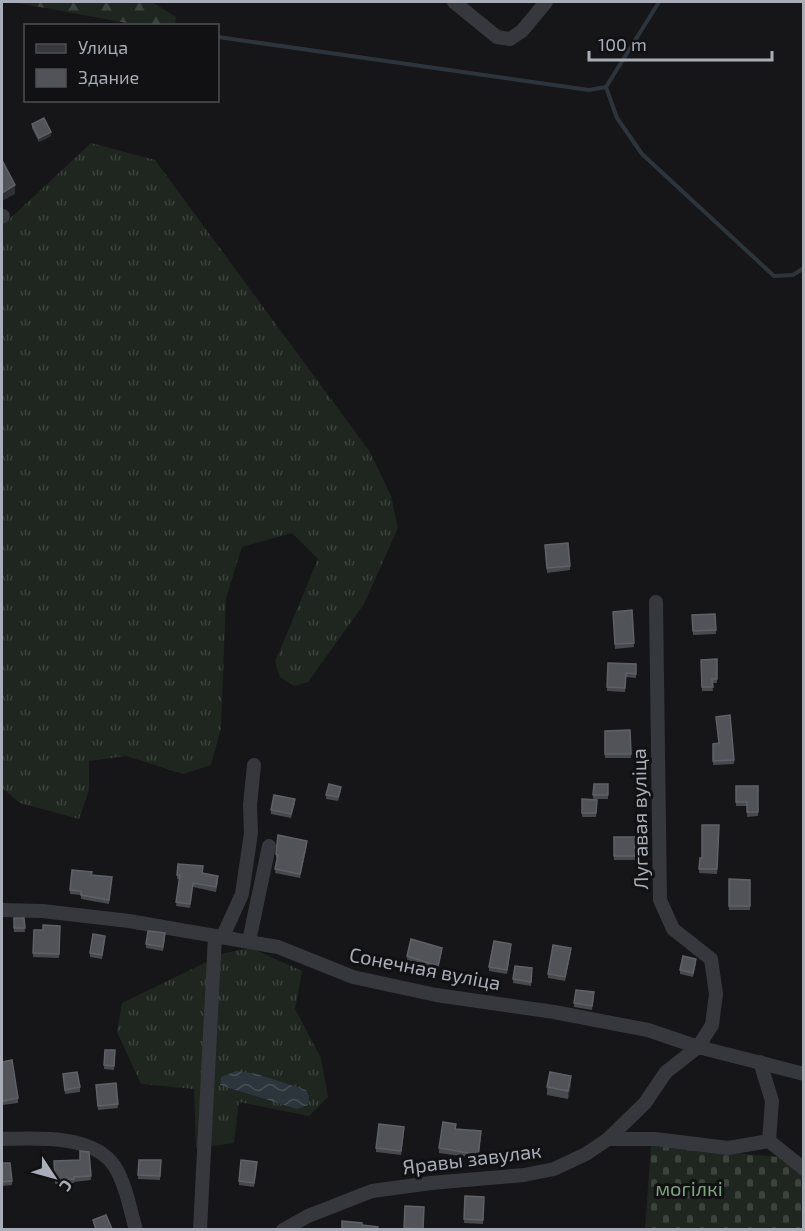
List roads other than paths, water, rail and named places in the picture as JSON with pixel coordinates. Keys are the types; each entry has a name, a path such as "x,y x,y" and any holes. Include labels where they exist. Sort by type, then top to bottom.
{"street":[{"path":"454,2 497,37 510,39 522,31 546,2"},
{"name":"Лугавая вуліца","path":"656,602 660,900 673,928 711,959 716,994 712,1025 698,1047"},
{"path":"200,1230 219,936 242,894 251,833 250,805 254,765"},
{"path":"249,941 269,846"},
{"name":"Сонечная вуліца","path":"2,910 42,911 129,921 249,941 278,947 352,977 436,994 554,1012 648,1030 698,1047 804,1074"},
{"name":"Яравы завулак","path":"283,1230 308,1216 372,1191 524,1175 554,1169 586,1154 608,1139 645,1103 666,1072 698,1047"},
{"path":"760,1062 772,1101 769,1141"},
{"path":"2,1139 29,1138 85,1144 105,1155 115,1166 121,1179 136,1230"},
{"path":"608,1139 655,1139 728,1148 769,1141 804,1169"}],"water":[{"path":"236,1071 257,1074 306,1090 309,1096 308,1105 297,1109 220,1085 221,1077"}],"waterway":[{"path":"659,2 606,87 617,118 642,154 774,276 793,275 804,268"},
{"path":"219,37 589,90 606,87"}],"park label":[{"name":"могілкі","path":"689,1189"}]}
